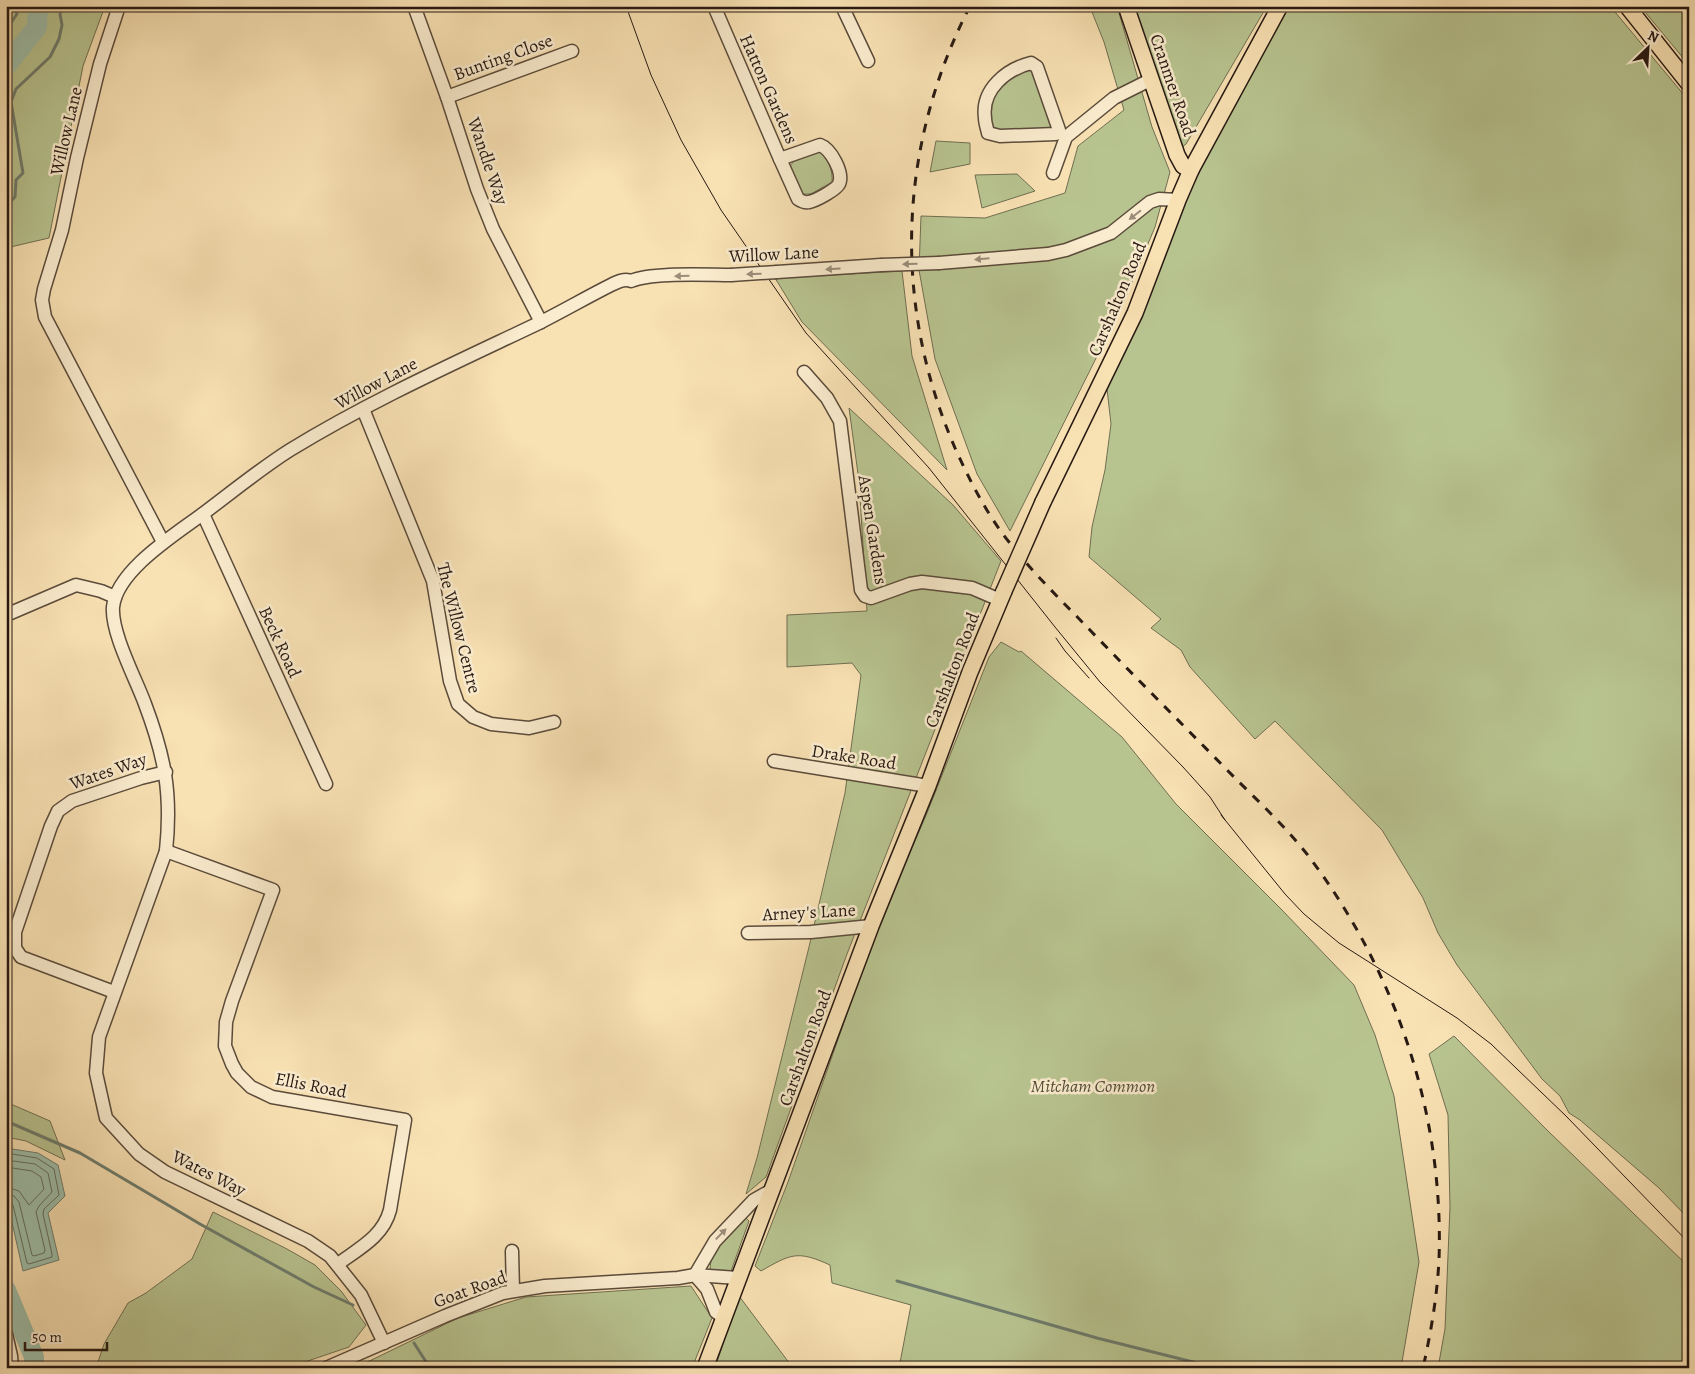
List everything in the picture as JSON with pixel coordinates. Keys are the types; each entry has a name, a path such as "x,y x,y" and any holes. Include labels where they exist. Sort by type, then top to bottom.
{"main road":[{"name":"Cranmer Road","path":"1126,6 1177,155 1183,166 1191,170"},
{"name":"Carshalton Road","path":"705,1368 871,926 1002,595 1043,502 1135,313 1191,170 1280,6"},
{"path":"1626,6 1689,84"}],"street":[{"name":"Willow Lane","path":"119,6 100,64 62,230 44,289 43,308 45,317 76,378 163,542 288,451 436,370 541,322 622,280 939,263 1048,254 1066,250 1111,233 1150,202 1158,198 1178,200"},
{"name":"Wandle Way","path":"414,6 447,97 477,189 493,229 541,322"},
{"name":"Hatton Gardens","path":"714,6 780,159 798,198 802,202 809,202 837,187 839,183 840,179 834,158 825,147 820,145 814,146 780,159"},
{"path":"842,6 868,61"},
{"name":"Bunting Close","path":"447,97 572,50"},
{"path":"1053,173 1062,134 1037,67 1031,63 1006,73 990,91 984,116 988,133 1000,136 1062,134 1114,98 1150,80"},
{"name":"Aspen Gardens","path":"804,372 827,398 840,421 861,590 865,596 871,598 910,584 922,582 972,588 1002,595"},
{"name":"The Willow Centre","path":"363,409 433,581 450,681 458,704 473,717 491,724 529,728 554,722"},
{"name":"Beck Road","path":"203,514 326,784"},
{"path":"6,615 76,585 101,591 115,597 130,574 163,542"},
{"name":"Wates Way","path":"115,597 113,614 116,629 158,739 166,772 169,823 166,851 102,1023 97,1046 96,1073 106,1118 139,1154 165,1172 308,1241 324,1252 338,1264 361,1295 384,1343"},
{"name":"Drake Road","path":"774,762 928,786"},
{"name":"Wates Way","path":"114,992 28,960 11,951 15,932 51,826 58,811 66,804 78,798 166,772"},
{"name":"Ellis Road","path":"166,851 273,890 226,1022 225,1046 232,1064 241,1077 251,1087 272,1097 405,1120 390,1210 386,1223 374,1238 338,1264"},
{"name":"Arney's Lane","path":"748,933 811,932 871,926"},
{"path":"724,1318 716,1312 707,1289 695,1275 714,1241 754,1200 772,1190"},
{"path":"512,1250 513,1291"},
{"name":"Goat Road","path":"326,1368 471,1305 513,1291 545,1286 678,1278 695,1275 738,1278"},
{"path":"6,1334 12,1368"}],"green space":[{"path":"6,6 105,6 83,66 49,238 6,248"},
{"path":"1117,6 1152,127 1170,172 1155,227 1123,304 1010,531 977,474 935,359 919,270 921,216 985,218 1065,193 1078,146 1124,110 1104,42 1090,7"},
{"path":"1134,6 1267,6 1186,144 1181,148"},
{"path":"1289,6 1610,6 1689,101 1689,1219 1659,1188 1580,1120 1569,1113 1560,1096 1542,1079 1457,965 1438,933 1423,898 1382,830 1275,721 1255,739 1190,667 1181,650 1151,628 1161,619 1089,557 1092,527 1105,470 1111,424 1107,389 1139,318 1192,180"},
{"path":"1640,6 1689,6 1689,65"},
{"path":"1032,67 1057,129 1000,135 987,124 988,90"},
{"path":"936,141 970,143 970,164 930,172"},
{"path":"819,152 830,165 832,182 811,194 803,194 790,166 794,161"},
{"path":"1017,174 1035,191 982,208 975,175"},
{"path":"902,271 912,356 947,470 802,322 775,278"},
{"path":"849,408 953,505 1001,561 847,954 766,1177 746,1194 757,1158 845,793 861,675 852,663 787,667 787,615 867,611 859,481"},
{"name":"Mitcham Common","path":"1001,642 1019,652 1021,651 1122,737 1176,804 1354,985 1375,1035 1394,1096 1419,1262 1401,1368 899,1368 911,1305 832,1283 830,1265 810,1257 794,1256 787,1258 761,1271 755,1266 788,1182 877,928 927,813 989,657"},
{"path":"1454,1036 1548,1131 1689,1267 1689,1368 1438,1368 1445,1329 1450,1207 1448,1115 1429,1054"},
{"path":"6,1102 50,1121 65,1160 26,1141 6,1137"},
{"path":"213,1212 315,1265 341,1291 366,1325 349,1347 287,1368 96,1368 104,1344 128,1303 146,1293 192,1259"},
{"path":"745,1217 749,1221 731,1271 710,1270 713,1254 717,1247 727,1234"},
{"path":"691,1286 712,1318 692,1368 355,1368 458,1318 526,1297"},
{"path":"739,1296 793,1368 715,1368"}],"water":[{"path":"6,1148 38,1153 58,1165 65,1196 48,1213 59,1260 23,1271 6,1196"}],"waterway":[{"path":"6,30 17,14 14,6"},
{"path":"6,66 37,27 38,6"},
{"path":"6,206 15,197 16,180 23,173 11,102 16,89 50,57 59,39 62,25 60,14 63,6"},
{"path":"6,1121 80,1153 200,1224 314,1287 353,1305"},
{"path":"897,1281 1097,1338 1217,1368"},
{"path":"6,1290 34,1357 34,1368"},
{"path":"414,1343 430,1368"}],"tram line":[{"path":"626,6 651,75 681,140 721,210 806,333 929,468 1100,682 1183,767 1210,797 1225,820"},
{"path":"1056,638 1089,678"},
{"path":"1221,815 1285,894 1304,914 1339,943 1457,1018 1491,1044 1566,1116 1689,1243"}],"railway":[{"path":"970,6 946,59 928,114 917,169 912,225 913,281 921,337 935,393 955,448 967,473 986,508 1009,542 1057,596 1295,840 1313,862 1343,906 1369,953 1392,1001 1410,1050 1424,1102 1433,1154 1439,1207 1439,1260 1437,1287 1423,1368"}]}
